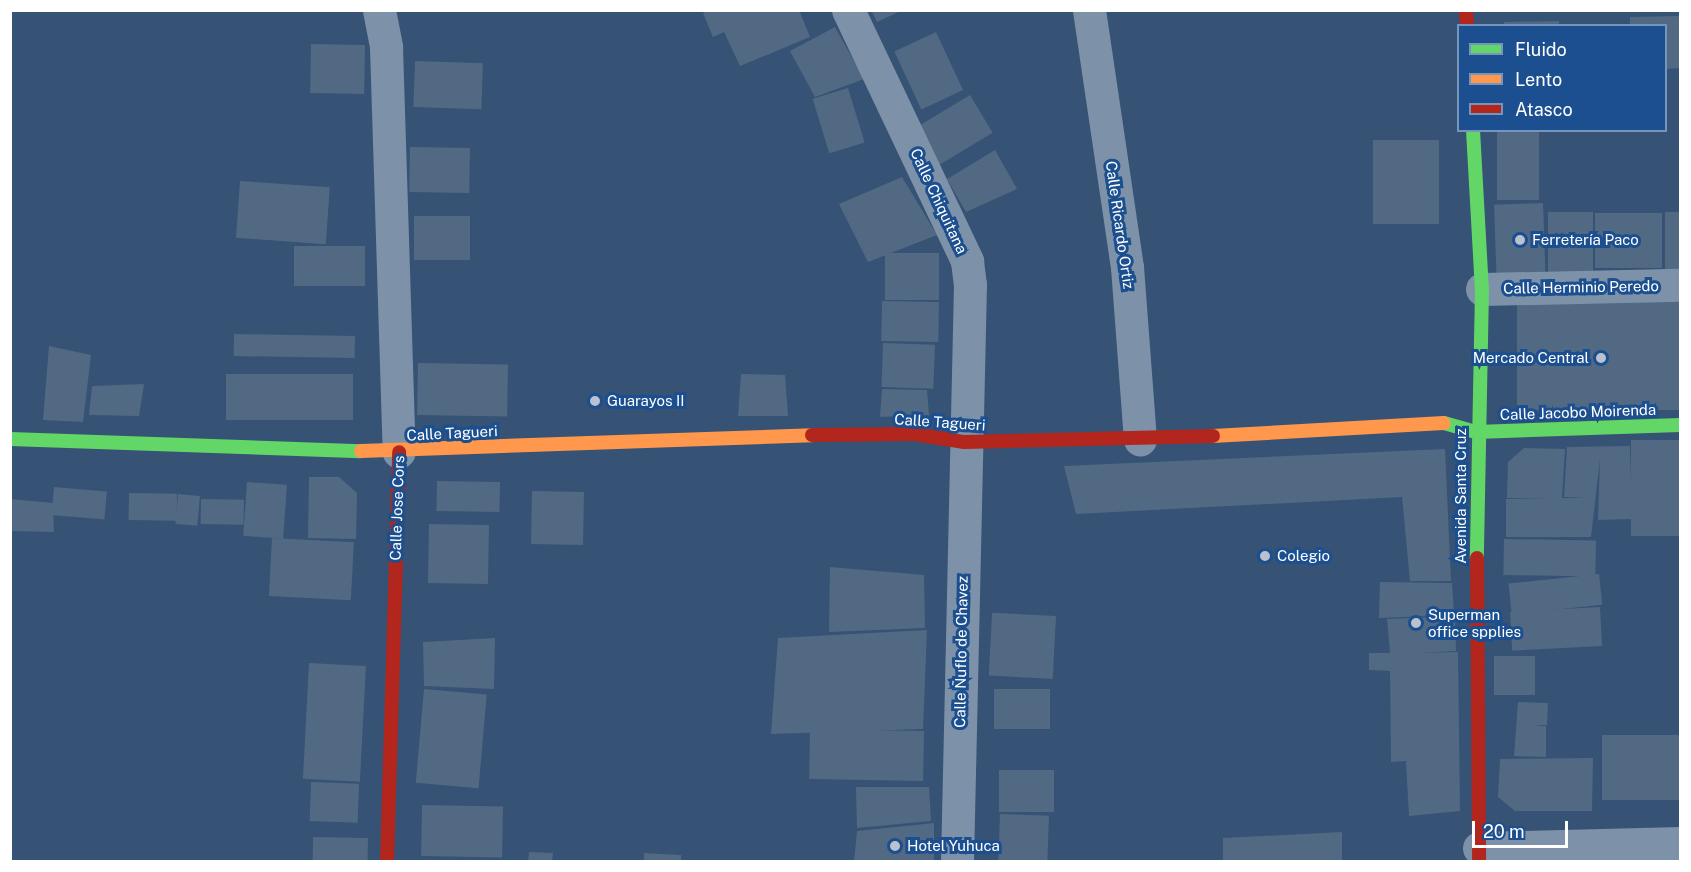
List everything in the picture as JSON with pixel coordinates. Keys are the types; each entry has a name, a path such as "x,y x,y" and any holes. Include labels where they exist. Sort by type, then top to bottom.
{"main road":[{"name":"Avenida Santa Cruz","path":"1473,132 1482,289 1476,432 1479,855"},
{"name":"Calle Tagueri","path":"10,439 399,452 675,436 914,434 964,442 1140,440 1452,423 1476,432"},
{"name":"Calle Jacobo Moirenda","path":"1476,432 1680,425"},
{"name":"Calle Jose Cors","path":"387,861 399,452"}],"street":[{"name":"Calle Jose Cors","path":"378,10 386,47 399,452"},
{"name":"Calle Chiquitana","path":"848,10 967,261 964,442"},
{"name":"Calle Ricardo Ortiz","path":"1089,10 1127,267 1140,440"},
{"name":"Calle Herminio Peredo","path":"1482,289 1680,285"},
{"name":"Calle Ñuflo de Chavez","path":"957,861 964,442"},
{"path":"1479,855 1680,843"}],"building":[{"path":"708,10 799,10 810,37 740,66 724,32 713,37 703,13"},
{"path":"871,10 903,10 877,22"},
{"path":"1680,16 1680,68 1667,69 1667,24 1630,24 1630,17"},
{"path":"1559,21 1559,24 1504,24 1504,22"},
{"path":"835,27 864,79 815,97 790,51"},
{"path":"936,32 963,90 921,109 894,51"},
{"path":"311,44 365,45 364,94 310,93"},
{"path":"415,61 483,63 481,109 413,107"},
{"path":"848,88 865,143 829,153 813,99"},
{"path":"970,95 993,133 938,166 915,128"},
{"path":"1497,132 1539,132 1539,200 1497,200"},
{"path":"1373,140 1439,140 1439,224 1373,224"},
{"path":"410,147 470,148 469,193 409,192"},
{"path":"995,150 1017,189 966,212 947,179"},
{"path":"902,177 937,235 868,262 839,204"},
{"path":"240,181 330,187 326,244 236,238"},
{"name":"Ferretería Paco","path":"1543,203 1546,277 1497,279 1494,205"},
{"path":"1548,212 1593,212 1593,274 1548,274"},
{"path":"1665,212 1680,212 1680,269 1665,269"},
{"path":"1595,213 1662,213 1662,268 1595,268"},
{"path":"414,216 470,216 470,260 414,260"},
{"path":"294,246 365,246 365,286 294,286"},
{"path":"885,253 939,253 939,300 885,300"},
{"name":"Mercado Central","path":"1517,300 1680,300 1680,410 1517,410"},
{"path":"882,301 939,302 938,342 881,341"},
{"path":"234,334 355,336 355,358 234,356"},
{"path":"883,343 935,345 933,389 881,387"},
{"path":"49,346 91,355 83,422 43,420"},
{"path":"418,363 508,365 507,417 417,415"},
{"path":"226,374 353,374 353,420 226,420"},
{"path":"741,374 785,375 788,416 738,416"},
{"path":"144,384 139,416 89,415 92,386"},
{"path":"882,389 927,390 929,415 880,417"},
{"path":"1631,440 1680,440 1680,536 1631,536"},
{"path":"1630,446 1632,519 1598,520 1600,459 1591,537 1506,537 1506,499 1551,498 1507,498 1508,462 1524,448 1565,449 1562,498 1586,498 1564,497 1567,447"},
{"path":"1445,449 1451,581 1410,581 1402,497 1076,514 1064,466"},
{"path":"309,477 339,477 357,493 356,539 308,538"},
{"path":"437,481 500,482 499,512 436,511"},
{"path":"247,482 287,485 283,539 243,536"},
{"path":"54,487 107,492 104,520 52,515"},
{"path":"532,491 584,492 583,545 531,544"},
{"path":"129,493 177,494 177,521 129,520"},
{"path":"178,494 200,496 197,526 175,524"},
{"path":"10,499 53,503 54,532 10,531"},
{"path":"201,499 244,500 244,525 201,524"},
{"path":"429,524 489,525 488,584 428,583"},
{"path":"272,538 354,542 351,600 269,596"},
{"path":"1504,539 1596,541 1595,577 1503,575"},
{"path":"830,567 924,575 925,628 829,632"},
{"path":"1599,574 1602,605 1512,614 1508,584"},
{"path":"1380,582 1452,583 1454,615 1379,618"},
{"path":"1600,607 1602,646 1512,651 1510,612"},
{"path":"992,613 1056,616 1053,679 989,676"},
{"path":"1455,616 1456,651 1419,653 1458,652 1460,811 1409,816 1406,761 1391,762 1390,671 1369,670 1369,653 1390,653 1387,619"},
{"path":"927,630 923,729 771,734 778,638"},
{"path":"495,638 494,689 424,686 423,642"},
{"path":"1494,656 1535,656 1535,695 1494,695"},
{"path":"309,663 366,666 360,782 303,779"},
{"path":"424,689 487,694 479,788 416,783"},
{"path":"994,689 1050,689 1050,729 994,729"},
{"path":"1518,702 1548,703 1547,725 1532,725 1546,726 1546,757 1514,756"},
{"path":"810,729 924,731 923,781 809,779"},
{"path":"1602,735 1680,735 1680,800 1602,800"},
{"path":"1593,758 1592,811 1515,811 1498,797 1500,759"},
{"path":"999,770 1054,770 1054,812 999,812"},
{"path":"311,782 359,784 358,823 310,821"},
{"path":"856,787 929,787 931,821 857,828"},
{"path":"422,805 503,806 502,857 421,856"},
{"path":"1000,814 1049,816 1047,862 998,862"},
{"name":"Hotel Yuhuca","path":"934,823 934,862 854,862 857,831"},
{"path":"1342,832 1342,862 1223,862 1223,838"},
{"path":"313,837 368,838 368,862 313,862"},
{"path":"529,852 553,853 552,862 528,862"},
{"path":"644,853 681,855 681,862 644,862"}],"traffic: fast":[{"path":"1473,132 1482,289 1477,558"},
{"path":"1444,423 1476,432 1680,425"},
{"path":"10,439 361,451"}],"traffic: slow":[{"path":"1213,436 1444,423"},
{"path":"361,451 812,435"}],"traffic: jam":[{"path":"1466,10 1467,24"},
{"path":"812,435 914,434 964,442 1213,436"},
{"path":"387,862 399,452"},
{"path":"1477,558 1479,862"}],"place":[{"name":"Ferretería Paco","path":"1520,240"},
{"name":"Mercado Central","path":"1601,358"},
{"name":"Guarayos II","path":"595,401"},
{"name":"Colegio","path":"1265,556"},
{"name":"Superman office spplies","path":"1416,623"},
{"name":"Hotel Yuhuca","path":"895,846"}]}
